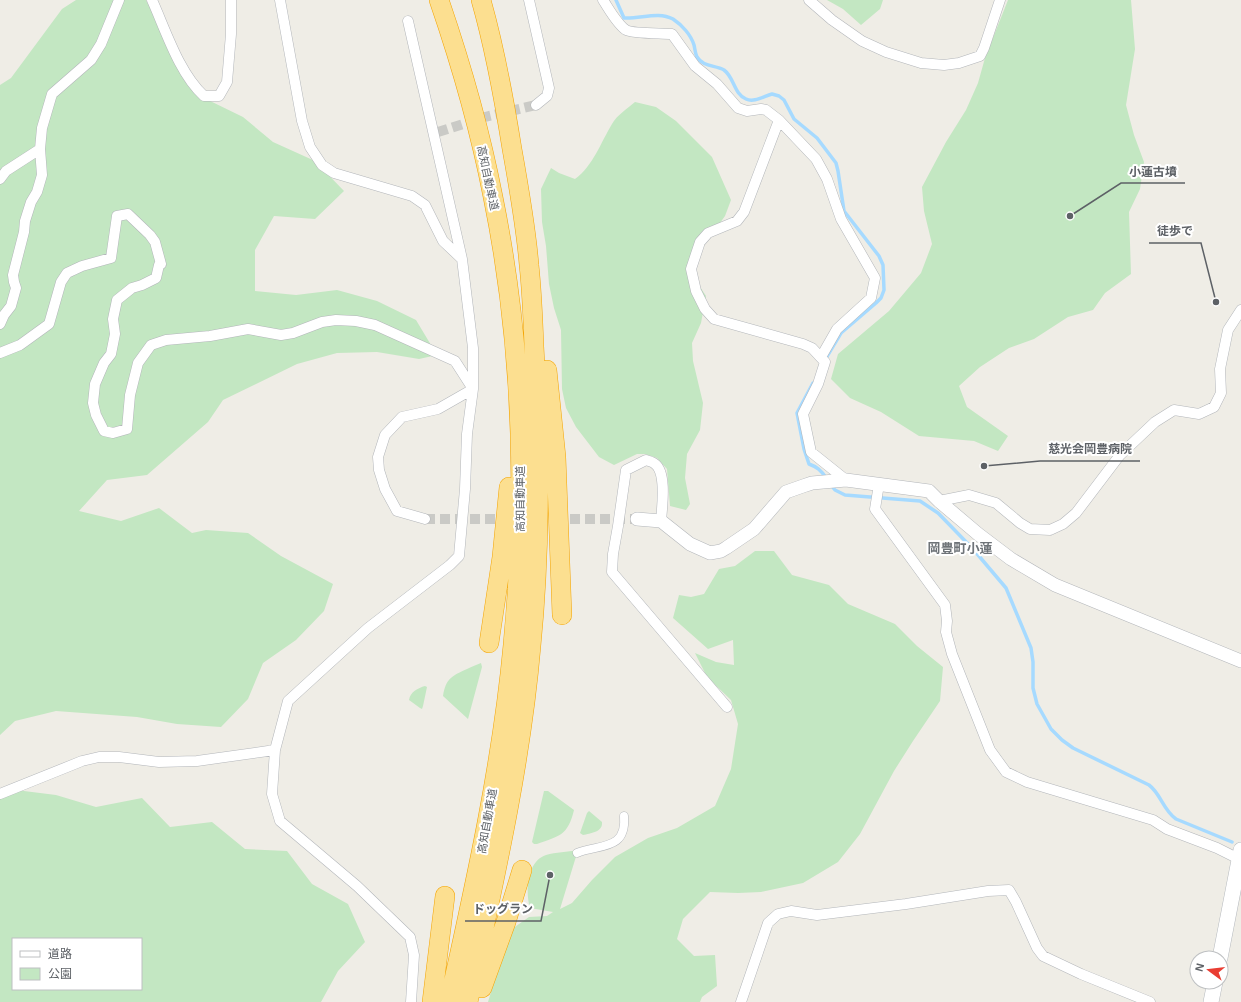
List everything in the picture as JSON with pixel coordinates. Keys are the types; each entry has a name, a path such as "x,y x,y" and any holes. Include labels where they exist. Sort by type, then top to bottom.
{"highway":[{"name":"高知自動車道","path":"439,0 474,112 493,197 507,284 518,383 520,483 519,571 513,647 503,725 477,875 449,1002"},
{"name":"高知自動車道","path":"468,1002 508,804 521,728 531,649 537,572 539,485 536,384 529,264 518,182 504,100 488,24 481,0"},
{"path":"529,264 548,379 556,457 562,615"},
{"path":"489,643 502,557 509,484 507,284"},
{"path":"477,1002 522,870"},
{"path":"432,1002 445,896"}],"main road":[{"path":"1222,950 1240,854"},
{"path":"1211,1002 1213,990"}],"street":[{"path":"0,324 10,306 16,288 13,275 24,232 25,221 31,202 37,192 42,175 40,149 42,128 52,94 92,60 101,44 119,0"},
{"path":"152,0 179,61 194,87 204,96 219,96 227,82 231,34 231,0"},
{"path":"280,0 302,120 310,147 322,165 334,173 412,196 419,200 424,205 444,241 462,258"},
{"path":"530,0 549,88 547,96 536,105"},
{"path":"603,0 613,16 626,30 645,33 672,34 695,66 717,84 738,108 747,111 761,109 766,110 779,120 816,159 828,179 841,219 875,278 871,298 837,329 823,359 818,384 803,414 811,452 841,480 877,494 929,491 938,501 1011,559 1055,585 1241,661"},
{"path":"809,0 832,20 862,41 886,52 921,63 944,65 959,63 980,56 1000,0"},
{"path":"408,21 436,132 462,258 473,348 474,389 467,434 460,556 368,628 288,702 275,750 272,794 280,821 357,886 410,937 414,954 411,1002"},
{"path":"779,120 744,212 737,221 708,233 704,237 700,242 691,269 696,291 705,309 714,319 803,344 812,348 823,359"},
{"path":"0,179 6,172 40,149"},
{"path":"0,353 20,345 49,324 61,282 67,273 82,266 111,258 117,216 128,214 150,235 155,242 161,264 159,265 156,278 132,288 117,300 113,319 115,334 111,354 104,363 95,384 93,403 96,415 104,431 113,433 126,429 130,395 138,363 151,345 166,340 210,336 248,329 281,335 293,333 322,322 336,320 356,321 375,325 456,361 474,389"},
{"path":"938,501 969,495 996,503 1020,523 1030,529 1050,530 1063,524 1076,513 1120,455 1155,422 1174,410 1199,414 1214,407 1221,393 1220,369 1228,330 1241,310"},
{"path":"426,519 397,511 385,489 379,470 378,457 385,435 402,417 438,409 474,389"},
{"path":"661,521 662,474 656,464 646,460 626,470 613,554 612,572 727,707"},
{"path":"637,519 661,521 690,544 710,553 721,551 754,529 786,492 820,482 841,480"},
{"path":"877,494 875,509 945,605 947,621 946,632 952,654 990,750 1006,772 1027,782 1153,820 1167,828 1217,848 1240,854"},
{"path":"0,794 82,761 99,757 118,757 159,762 197,761 275,750"},
{"path":"576,853 615,843 622,834 625,824 624,816"},
{"path":"741,1002 768,923 778,914 791,911 817,915 906,904 988,891 1009,890 1037,948 1043,956 1081,974 1150,1002"}],"green space":[{"path":"76,0 146,0 179,64 204,98 243,117 273,142 315,161 344,191 315,219 274,216 255,250 255,291 296,295 337,290 377,301 416,320 437,355 419,359 377,352 337,353 297,364 223,400 208,422 147,475 107,480 79,511 121,521 159,508 192,533 206,530 248,533 281,556 333,584 324,611 296,640 263,663 248,699 221,727 177,724 137,717 56,711 15,721 0,735 0,85 11,78 62,9"},
{"path":"827,0 883,0 880,9 861,25 843,9"},
{"path":"1008,0 1131,0 1135,49 1126,105 1134,135 1144,162 1140,189 1129,212 1131,274 1105,293 1093,310 1068,317 1034,339 1009,348 980,367 959,386 967,407 1008,436 998,451 974,441 919,436 881,412 850,398 831,379 838,354 889,311 921,273 932,244 924,211 922,187 946,142 966,110 978,83 985,58"},
{"path":"635,102 656,107 676,121 712,157 731,200 725,216 699,252 693,276 706,296 701,323 692,343 693,361 703,403 700,430 687,454 685,478 690,504 686,510 670,506 667,469 657,458 645,454 637,454 614,465 599,457 576,427 566,408 562,389 561,330 554,308 549,284 546,246 542,222 541,189 551,168 559,173 575,179 581,174 592,161 614,121"},
{"path":"755,551 774,551 792,575 829,585 848,604 895,624 917,646 943,667 940,701 894,771 860,834 838,862 803,883 761,892 710,892 683,919 677,939 694,956 715,955 717,986 702,997 700,1002 488,1002 509,931 529,917 547,916 553,912 530,908 528,901 528,886 531,870 540,858 550,854 578,850 560,909 572,903 615,857 648,838 677,828 715,806 731,769 738,724 731,700 707,677 695,653 716,662 734,665 733,640 708,649 673,618 679,595 691,597 704,594 719,569 735,566"},
{"path":"481,663 482,667 468,719 443,696 444,690 453,676"},
{"path":"425,686 427,687 422,709 409,700 415,691"},
{"path":"16,790 56,795 96,807 142,798 170,827 212,822 245,849 287,851 312,884 348,904 365,942 338,971 321,1002 0,1002 0,796"},
{"path":"544,791 548,791 574,810 566,830 552,839 534,844 532,842"},
{"path":"589,811 602,822 602,825 596,832 583,835 580,833"}],"waterway":[{"path":"616,0 624,18 655,15 667,17 676,21 686,30 691,38 696,56 702,63 724,70 742,97 749,100 756,100 772,94 779,96 784,100 794,119 817,138 836,163 844,211 879,256 883,265 884,290 881,298 841,333 826,358"},
{"path":"813,383 797,413 804,449 809,464 819,469 826,478"},
{"path":"831,485 835,490 845,495 920,501 938,513 973,549 1006,588 1031,648 1033,662 1033,688 1037,704 1051,729 1073,748 1149,785 1168,811 1176,819 1232,842"}],"tunnel":[{"path":"438,132 485,117 536,105"},
{"path":"425,519 509,519"},
{"path":"555,519 637,519"}],"place":[{"name":"小蓮古墳","path":"1070,216"},
{"name":"徒歩で","path":"1216,302"},
{"name":"慈光会岡豊病院","path":"984,466"},
{"name":"ドッグラン","path":"550,875"}],"district":[{"name":"岡豊町小蓮","path":"960,548"}]}
